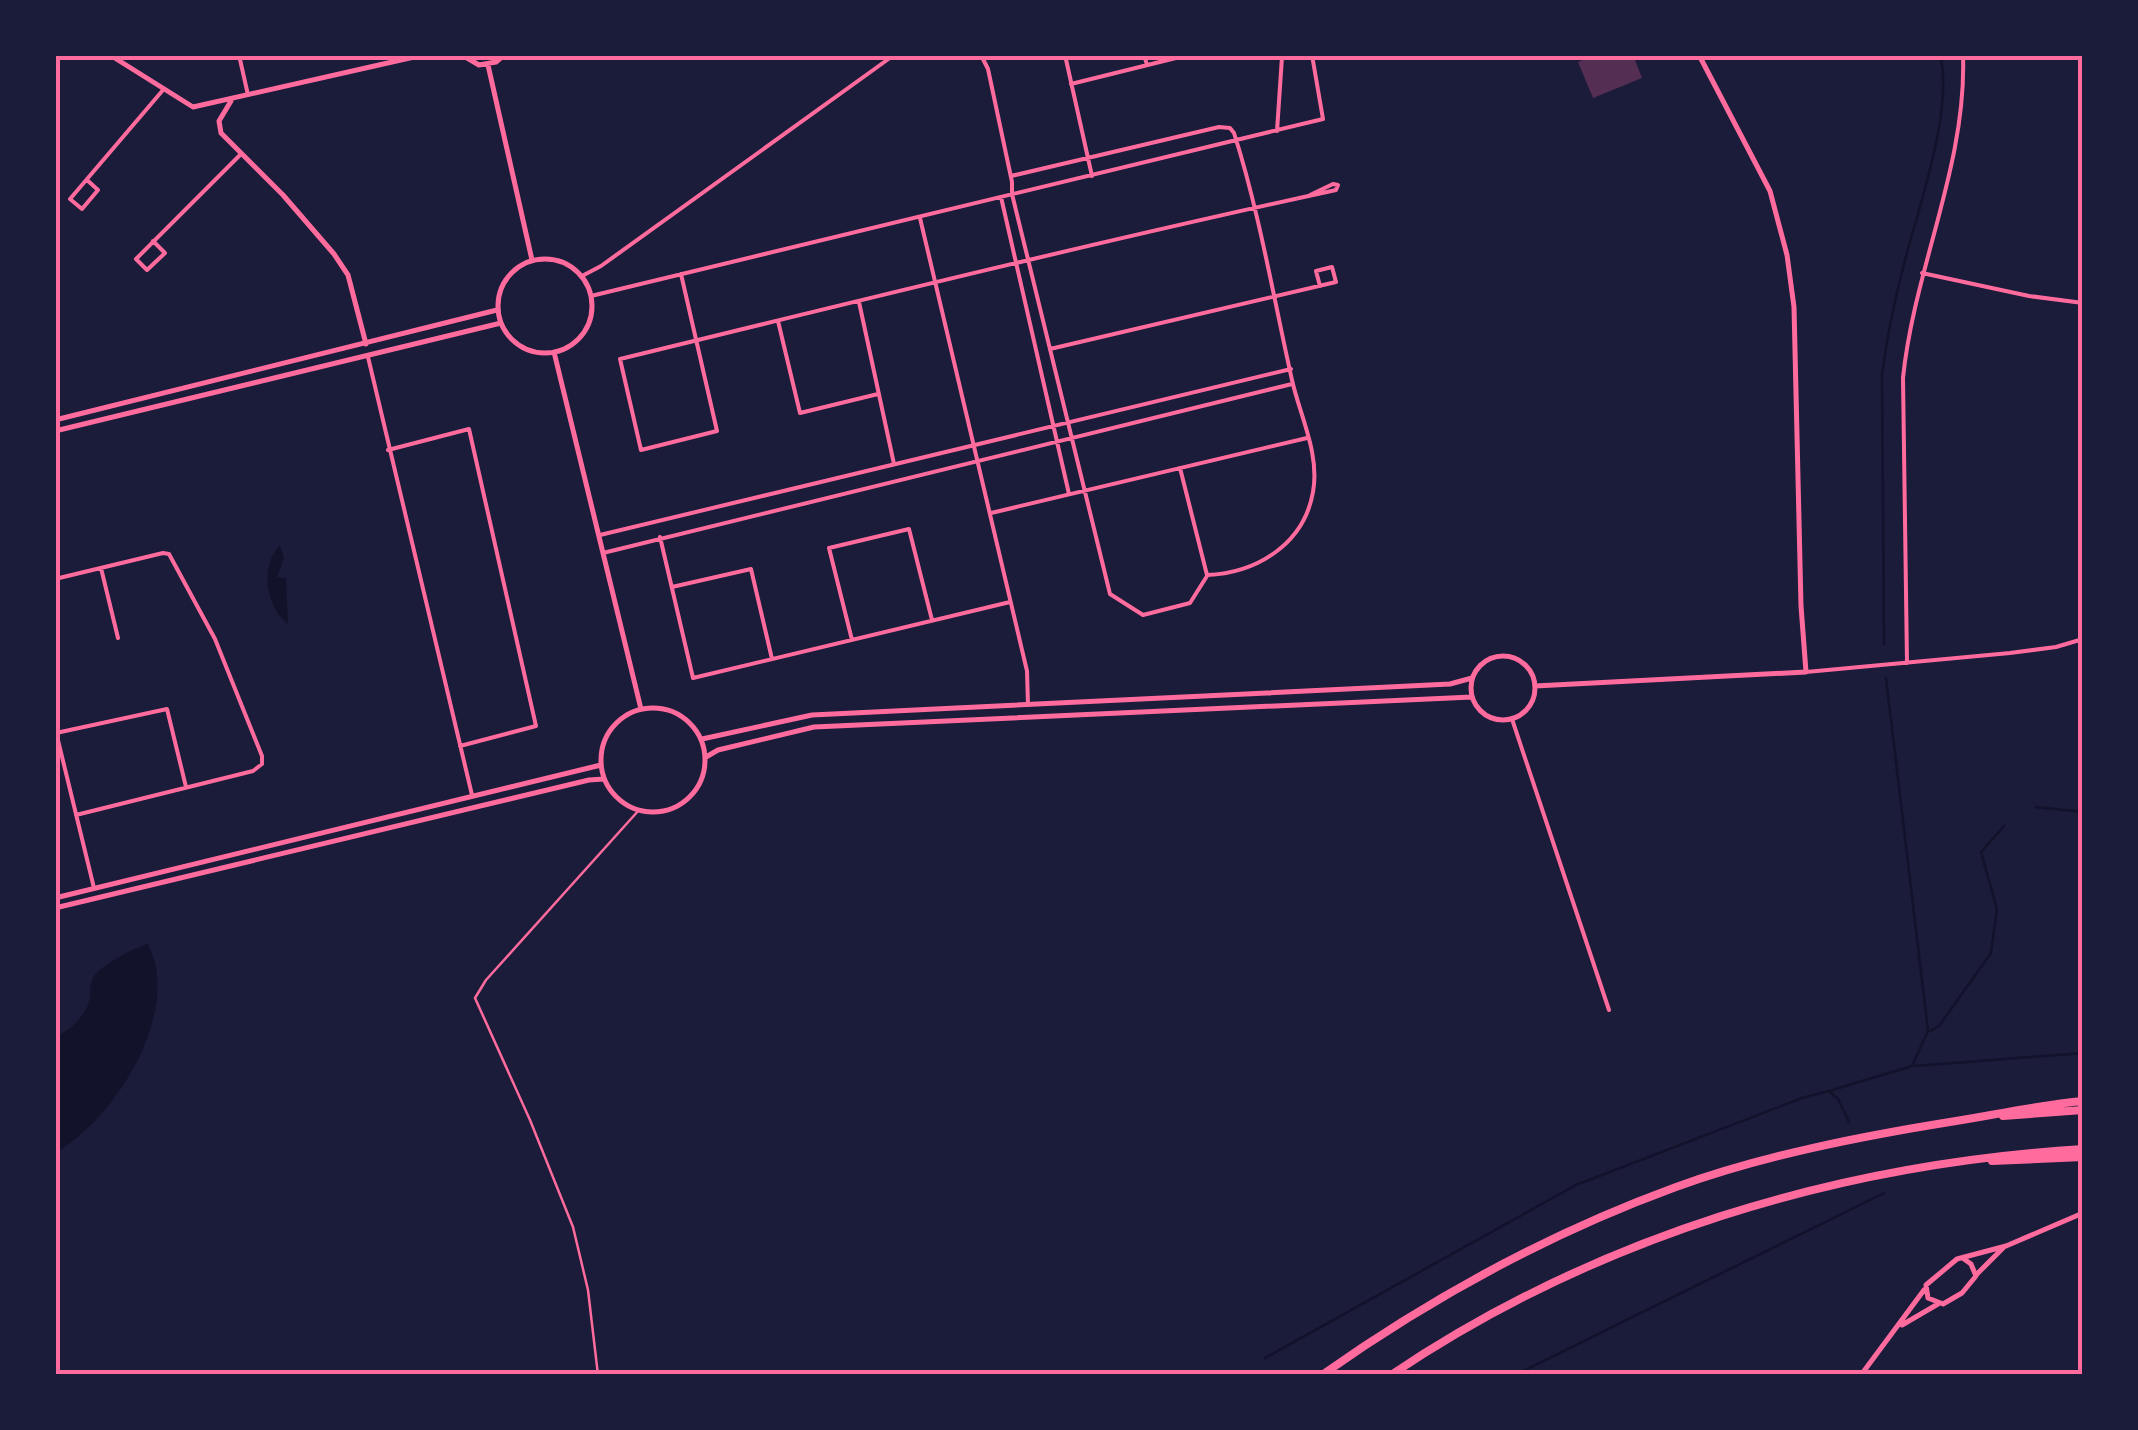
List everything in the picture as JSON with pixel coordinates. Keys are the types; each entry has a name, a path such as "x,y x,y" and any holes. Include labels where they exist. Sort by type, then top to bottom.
{"highway":[{"path":"1322,1375 1394,1326 1510,1260 1677,1186 1863,1137 2035,1105 2083,1102"},
{"path":"1971,1118 2083,1110"},
{"path":"1391,1375 1520,1299 1667,1234 1812,1190 1948,1162 2083,1148"},
{"path":"1948,1162 2083,1157"}],"street":[{"path":"110,55 163,90 199,107 423,55"},
{"path":"239,55 248,96"},
{"path":"462,55 470,62 488,65 504,55"},
{"path":"582,276 894,55"},
{"path":"981,55 988,69 1012,194 1110,594 1143,616 1190,603 1208,575 1180,468"},
{"path":"1064,55 1092,176"},
{"path":"1144,55 1146,65"},
{"path":"1071,84 1188,55"},
{"path":"1278,131 1281,56 1292,55"},
{"path":"591,296 1323,119 1312,55"},
{"path":"1699,55 1770,190 1787,255 1794,307 1806,672"},
{"path":"1906,663 1906,342 1958,137 1965,93 1963,55"},
{"path":"488,65 532,260"},
{"path":"87,180 98,190 82,209 70,199 163,90"},
{"path":"233,99 218,126 226,140 317,234 348,274 366,344"},
{"path":"1011,176 1222,126 1234,133 1308,438 1314,466 1313,495 1300,528 1274,556 1224,574 1208,575"},
{"path":"153,241 165,254 146,270 136,259 153,241 241,154"},
{"path":"681,274 696,341 717,431 641,450 620,359 696,341 858,302 934,282 1310,195"},
{"path":"1001,197 1069,495"},
{"path":"920,218 1027,672 1028,704"},
{"path":"532,260 560,261 582,276 591,296 588,325 580,338 554,352 522,347 506,332 498,310 499,294 517,267 532,260"},
{"path":"1050,350 1320,286 1336,282 1332,267 1316,271 1320,286"},
{"path":"1922,274 2029,296 2083,302"},
{"path":"858,302 894,464"},
{"path":"55,420 498,310"},
{"path":"778,321 800,412 878,394"},
{"path":"55,431 501,323"},
{"path":"554,352 641,709"},
{"path":"368,355 472,795"},
{"path":"599,535 1290,369"},
{"path":"603,553 1292,384"},
{"path":"388,450 469,429 536,726 460,746"},
{"path":"991,513 1308,438"},
{"path":"852,640 828,548 908,529 932,620"},
{"path":"660,537 693,678 1011,601"},
{"path":"55,579 163,553 174,558 215,639 262,756 262,764 253,771 76,815"},
{"path":"101,568 118,638"},
{"path":"672,587 751,569 772,658"},
{"path":"1535,686 1806,672 2010,653 2083,640"},
{"path":"1503,656 1526,666 1535,686 1530,706 1512,719 1494,719 1480,710 1472,698 1472,678 1482,663 1503,656"},
{"path":"702,740 812,715 1450,684 1472,678"},
{"path":"706,757 718,750 814,727 1472,698"},
{"path":"653,707 677,713 696,729 702,740 706,757 702,778 692,794 667,810 639,810 620,800 604,779 601,765 606,736 615,724 641,709 653,707"},
{"path":"94,888 56,731 167,710 186,787"},
{"path":"1512,719 1609,1010"},
{"path":"55,898 601,765"},
{"path":"55,908 604,779"},
{"path":"1861,1375 1900,1327 1931,1277 1949,1263 2006,1246 2083,1213"},
{"path":"1900,1327 1962,1293 2006,1246"},
{"path":"1964,1259 1976,1276"},
{"path":"1924,1290 1938,1304"}],"path":[{"path":"598,1375 588,1290 573,1227 475,998 486,980 639,810"}],"shaded area":[{"path":"280,545 284,558 277,577 286,578 288,624 274,607 268,586 270,564"},
{"path":"148,944 157,971 157,1001 137,1061 100,1116 55,1153 55,1036 84,1013 92,981 102,968"}],"building":[{"path":"1587,55 1633,55 1642,78 1593,98 1578,62"}],"waterway":[{"path":"1884,644 1882,374 1898,288 1939,129 1943,77 1940,55"},
{"path":"1849,1122 1838,1099 1829,1091 1912,1066 1928,1031 1886,678"},
{"path":"2036,807 2083,812"},
{"path":"1930,1031 1939,1026 1991,953 1997,909 1981,852 2004,826"},
{"path":"1915,1066 2083,1053"},
{"path":"1265,1358 1576,1185 1829,1091"},
{"path":"1515,1375 1884,1193"}]}
